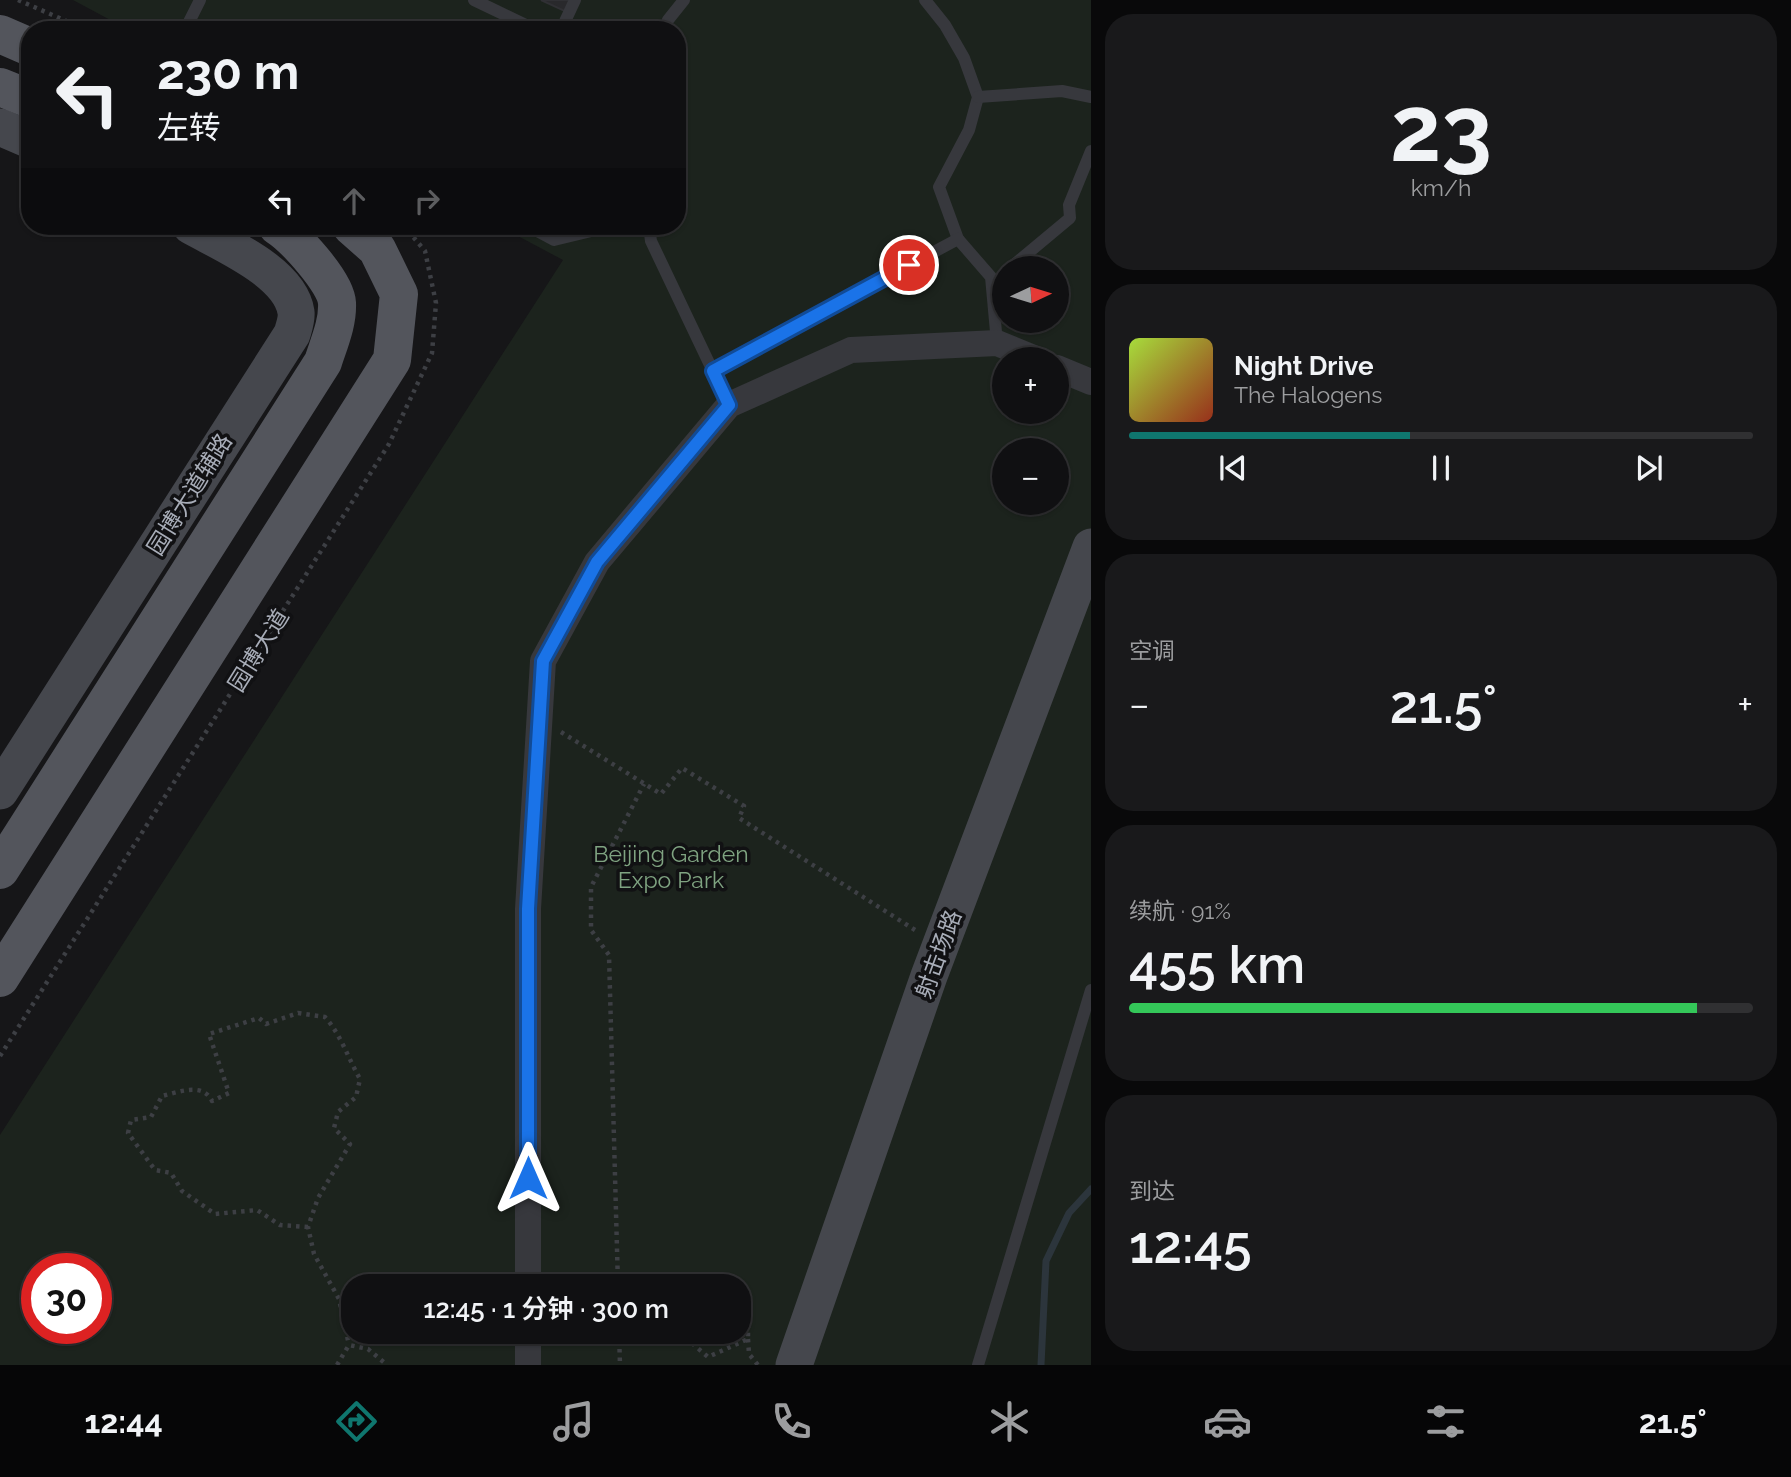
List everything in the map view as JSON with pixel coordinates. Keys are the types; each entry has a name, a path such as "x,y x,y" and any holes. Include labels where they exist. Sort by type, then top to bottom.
{"main road":[{"path":"0,34 21,43"},
{"path":"0,87 21,95"},
{"path":"0,870 323,362 335,323 337,300 325,276 289,235"},
{"name":"园博大道","path":"0,978 392,360 399,294 377,249 361,235"},
{"path":"285,423 312,421 328,432 328,461"}],"street":[{"path":"0,127 21,136"},
{"name":"园博大道辅路","path":"0,791 292,334 296,315 293,303 280,282 206,235"},
{"path":"528,1274 528,909 543,661 597,562 729,405 851,350 997,343 1006,347"},
{"path":"1069,373 1091,382"},
{"name":"射击场路","path":"794,1365 941,946 1091,547"},
{"path":"528,1344 528,1365"}],"lane":[{"path":"190,21 200,0"},
{"path":"474,0 517,21"},
{"path":"568,21 575,0"},
{"path":"667,21 684,0"},
{"path":"925,0 945,25 964,58 978,97 969,130 939,187 958,239 991,278 997,343"},
{"path":"978,97 1062,91 1091,97"},
{"path":"1024,256 1070,218 1069,205 1091,152"},
{"path":"545,235 554,240 575,235"},
{"path":"650,235 729,405"},
{"path":"713,371 958,239"},
{"path":"978,1365 1091,990"}],"path":[{"path":"18,0 67,21"},
{"name":"园博大道","path":"0,1056 389,444 432,353 436,303 425,251 412,235"},
{"path":"540,718 661,794 682,768 744,806 739,818 941,946"},
{"path":"618,1274 609,955 592,930 591,887 644,784"},
{"path":"308,1227 280,1225 257,1210 215,1214 182,1191 171,1173 155,1170 128,1133 131,1120 151,1117 162,1096 196,1088 209,1095 212,1101 229,1093 209,1034 259,1018 266,1024 298,1013 325,1017 339,1034 345,1053 360,1079 356,1097 338,1112 334,1128 350,1144 318,1198 308,1227 314,1254 339,1299 349,1345 337,1365"},
{"path":"620,1344 620,1365"},
{"path":"693,1344 708,1357 737,1344"},
{"path":"748,1344 749,1354 758,1365"},
{"path":"349,1345 368,1349 387,1365"}],"green space":[{"name":"Beijing Garden Expo Park","path":"73,0 1091,0 1091,1365 0,1365 0,1135 563,260 516,235 686,235 686,21 112,21"}],"building":[{"path":"541,0 575,0 569,13"}],"waterway":[{"path":"1041,1365 1046,1261 1069,1213 1091,1189"}],"route":[{"path":"528,1178 528,909 543,661 597,562 729,405 713,371 909,265"}]}
